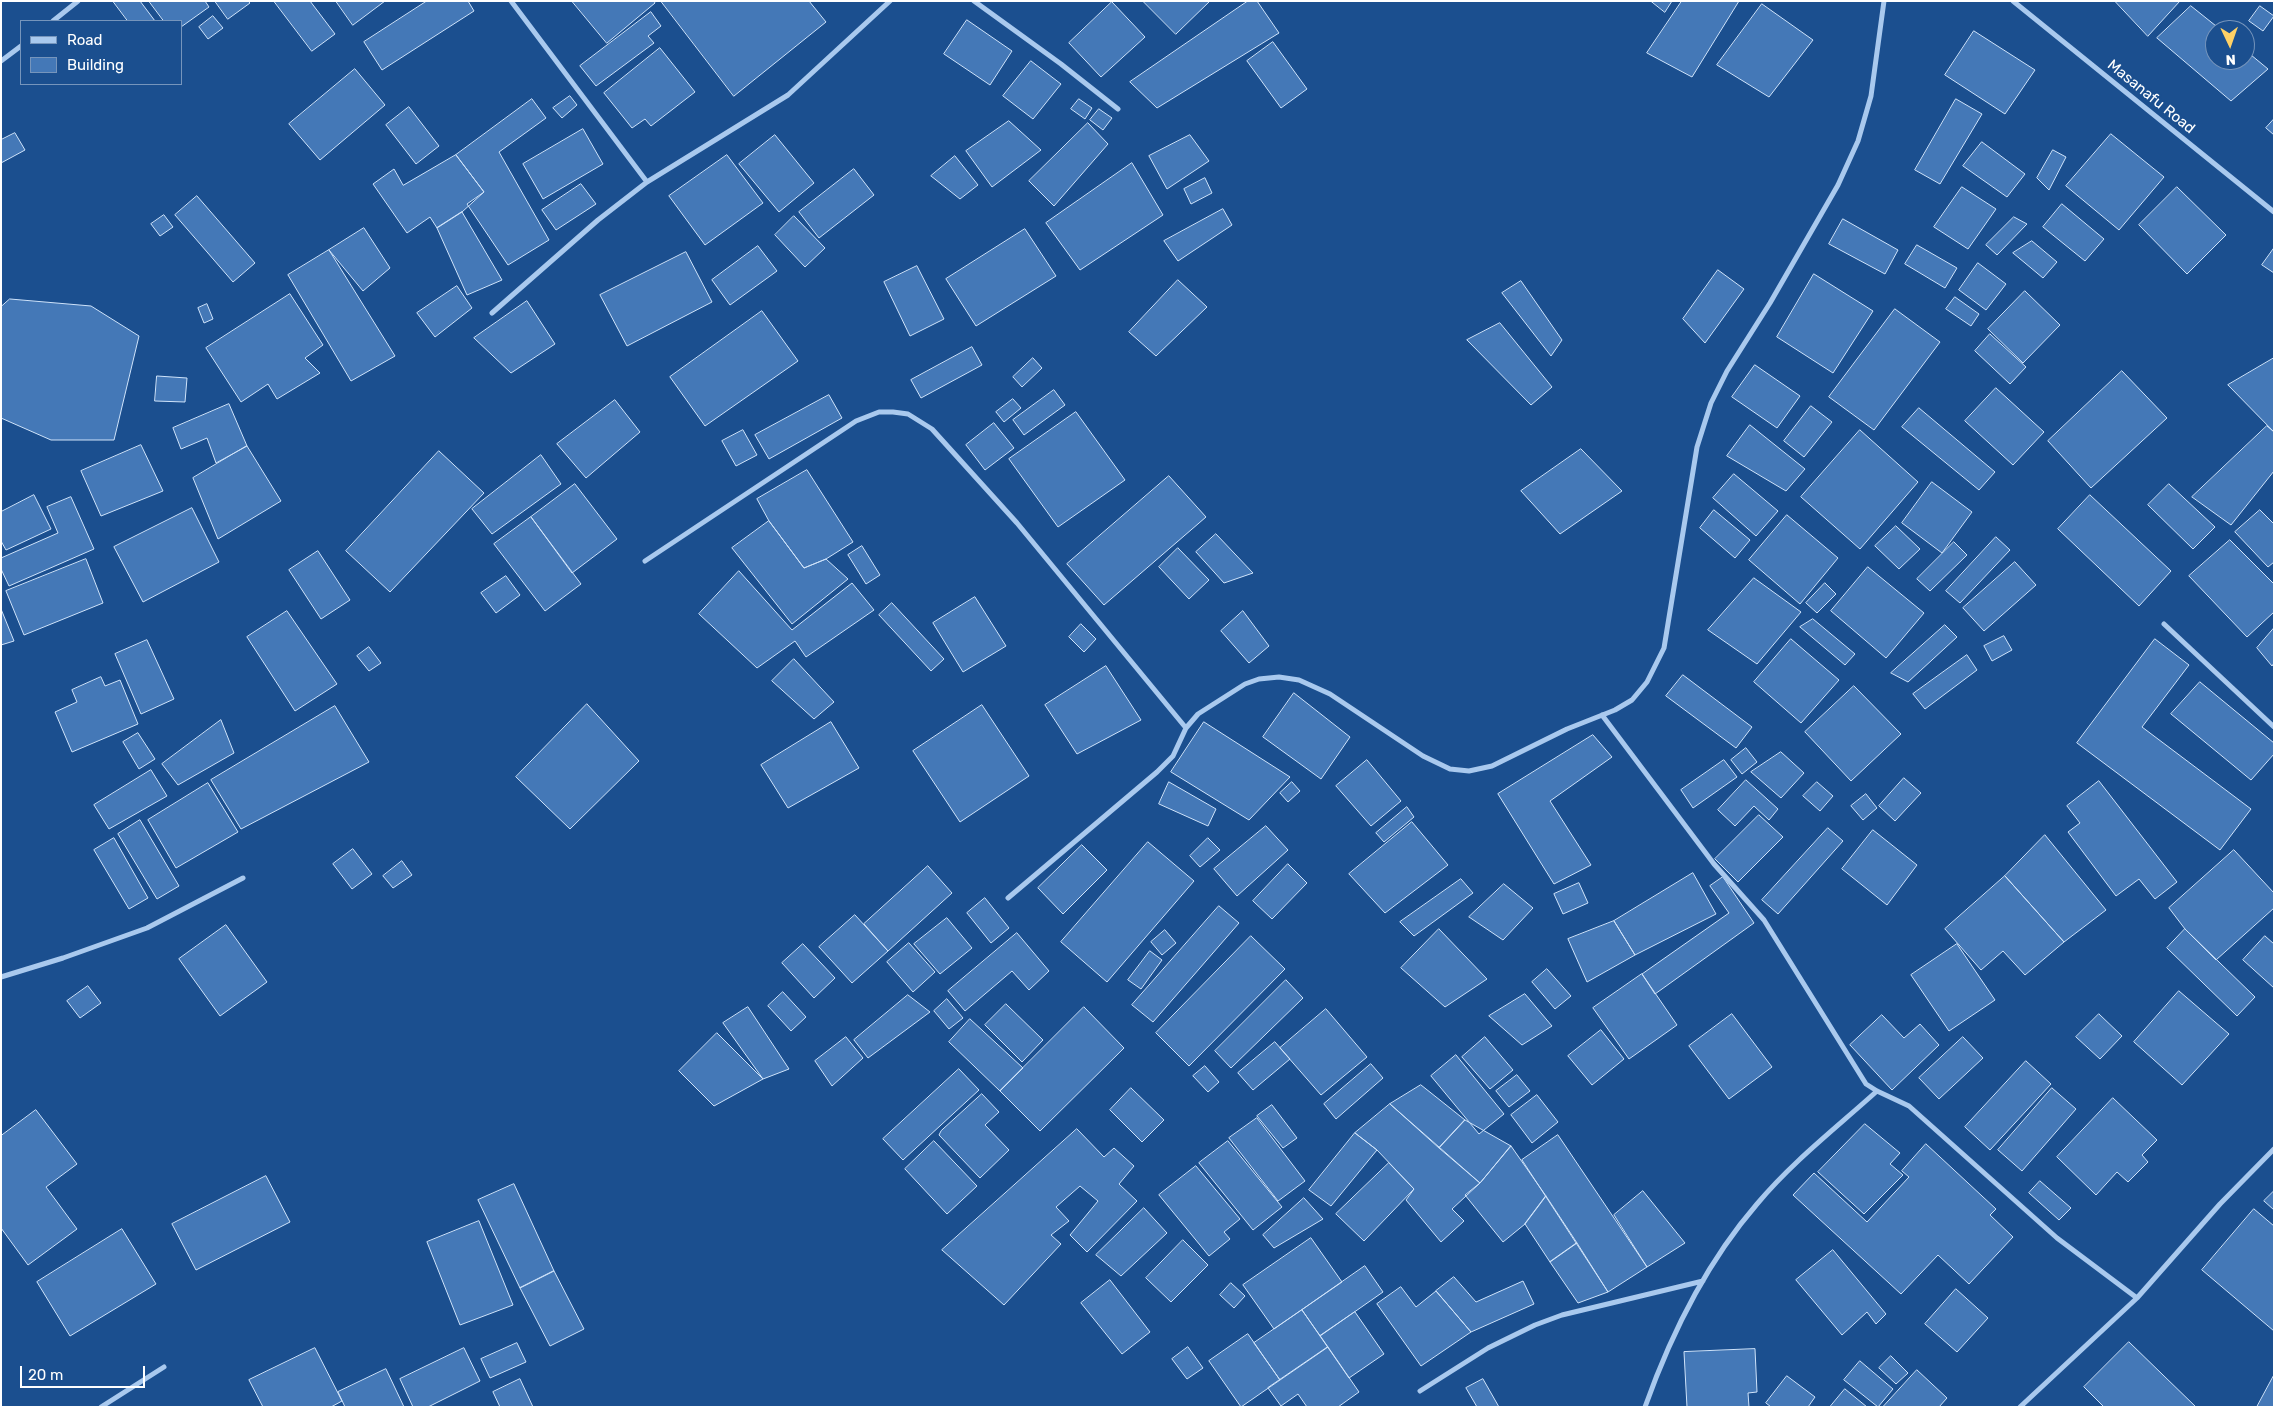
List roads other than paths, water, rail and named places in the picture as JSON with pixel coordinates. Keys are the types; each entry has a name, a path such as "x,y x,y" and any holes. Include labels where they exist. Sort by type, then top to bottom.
{"street":[{"path":"54,20 78,1"},
{"path":"511,1 647,182"},
{"path":"492,313 598,220 647,182 788,95 890,1"},
{"path":"974,1 1118,109"},
{"path":"1008,898 1157,772 1172,756 1186,728 1198,714 1245,684 1259,680 1286,678 1299,680 1330,694 1423,756 1450,769 1469,771 1492,766 1527,748 1615,710 1632,700 1647,682 1664,648 1697,446 1711,403 1727,371 1770,303 1838,185 1858,141 1871,96 1884,1"},
{"name":"Masanafu Road","path":"2013,1 2274,212"},
{"path":"1,61 20,47"},
{"path":"645,562 856,421 879,412 908,414 932,429 998,502 1097,618 1186,728"},
{"path":"2164,624 2274,727"},
{"path":"1602,715 1714,864 1764,920 1866,1084 1909,1106 1943,1134 2057,1238 2137,1298"},
{"path":"1,977 63,958 147,928 243,878"},
{"path":"1645,1407 1658,1370 1686,1311 1722,1248 1757,1203 1790,1169 1877,1091"},
{"path":"2020,1407 2137,1298 2220,1204 2274,1149"},
{"path":"1420,1391 1488,1348 1536,1325 1562,1315 1703,1281"},
{"path":"101,1407 164,1367"}]}
